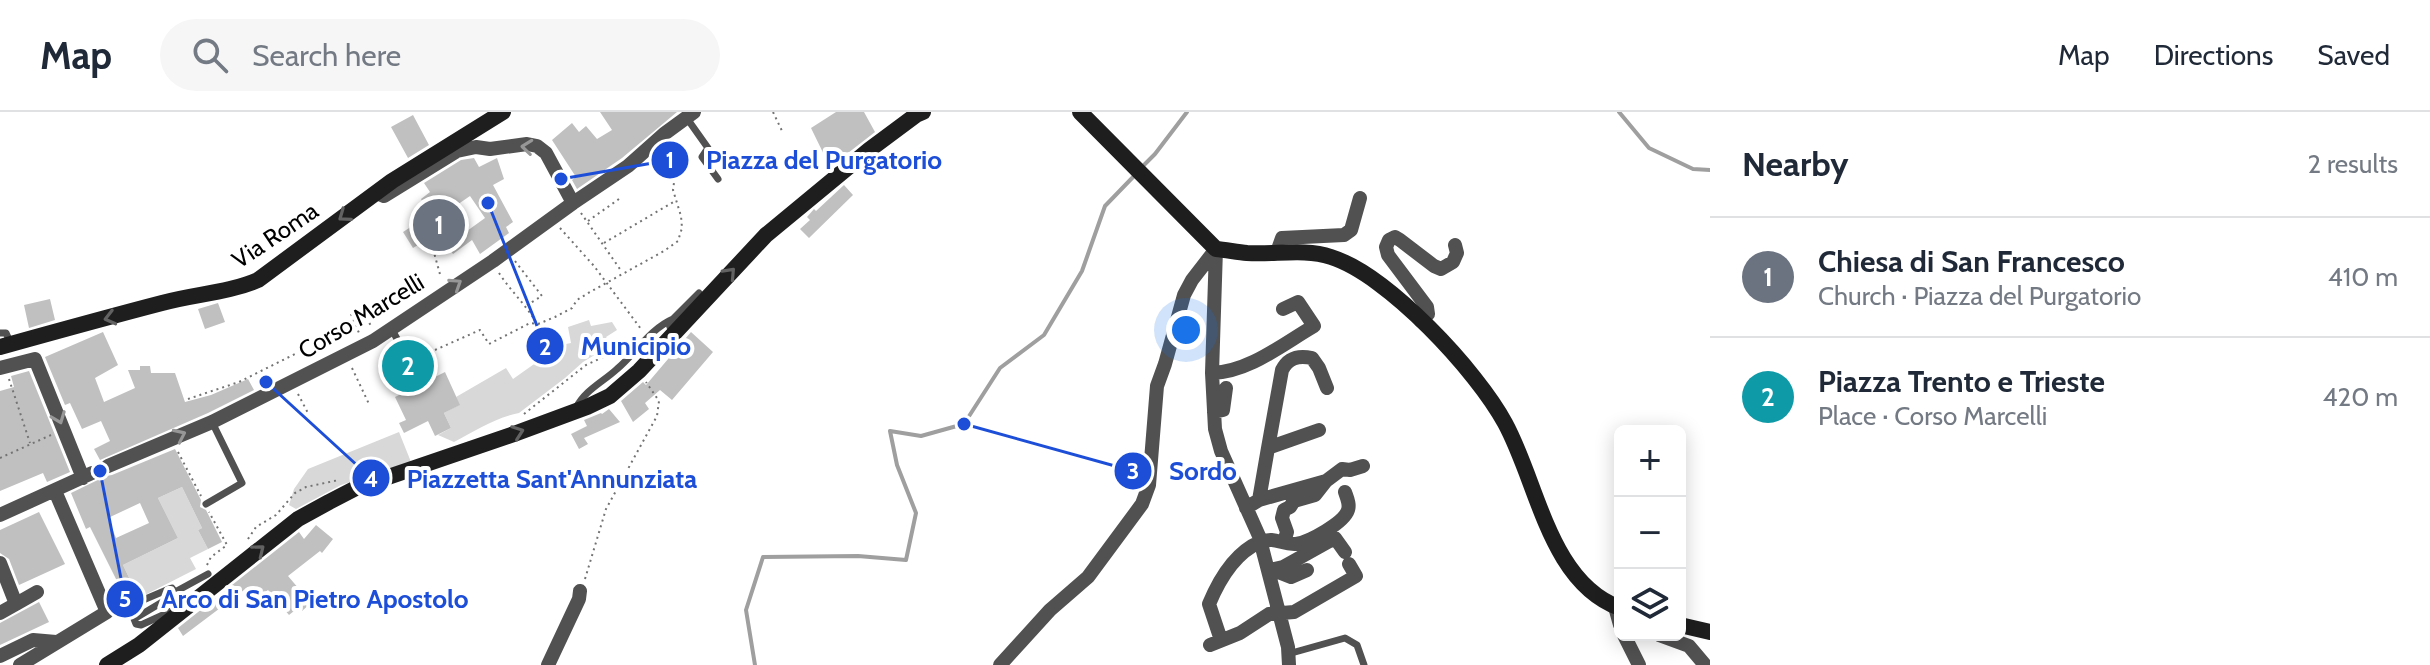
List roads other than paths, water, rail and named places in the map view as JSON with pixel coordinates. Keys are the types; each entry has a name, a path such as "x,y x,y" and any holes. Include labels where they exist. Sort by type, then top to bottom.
{"main road":[{"name":"Via Roma","path":"4,342 203,293 238,289 258,280 392,181 503,112"},
{"path":"107,665 139,645 298,519 356,488 425,466 610,396 639,371 656,341 766,235 869,150 923,112"},
{"path":"1080,112 1216,249 1330,256 1363,271 1408,307 1478,381 1504,420 1523,457 1555,546 1576,577 1614,606"},
{"path":"1686,626 1710,632"}],"street":[{"name":"Corso Marcelli","path":"108,466 212,422 364,346 493,261 628,166 690,114"},
{"path":"377,193 384,196 457,151 527,144 537,146 546,153 573,203"},
{"path":"1277,252 1282,238 1344,235 1351,230 1360,198"},
{"path":"1421,321 1428,314 1427,307 1388,255 1386,247 1389,240 1395,237 1441,269 1453,262 1457,253 1455,245"},
{"path":"1216,249 1212,373 1225,433"},
{"path":"1000,665 1050,610 1088,577 1142,504 1149,485 1157,386 1184,295 1216,249"},
{"path":"1212,373 1232,372 1259,350 1314,326 1298,302 1283,309"},
{"path":"1253,504 1286,362 1295,357 1312,358 1327,388"},
{"path":"0,515 87,476 63,430 35,359 3,368"},
{"path":"1226,388 1215,429 1221,451 1253,504 1289,660"},
{"path":"1268,448 1319,430"},
{"path":"1284,542 1287,532 1282,518 1284,510 1294,501 1315,495 1326,481 1342,469 1363,466"},
{"path":"1253,504 1326,481"},
{"path":"20,665 107,612 55,491"},
{"path":"1270,568 1283,567 1335,538 1356,576 1294,612 1269,614 1240,633 1216,642 1209,604 1230,565 1260,542 1274,538 1295,544 1339,522 1348,511 1345,492"},
{"path":"0,563 16,604"},
{"path":"1270,568 1291,577 1307,570"},
{"path":"548,665 580,591"},
{"path":"0,613 37,592"},
{"path":"0,656 33,640 57,642"},
{"path":"1627,641 1639,665"},
{"path":"1675,641 1689,646 1705,665"}],"lane":[{"path":"690,114 708,148 702,157 718,179"},
{"path":"656,341 653,331 673,319 699,293"},
{"path":"574,412 585,394 664,336 675,321 673,319"},
{"path":"391,328 411,364 425,356"},
{"path":"206,504 242,483 212,422"},
{"path":"189,605 141,625 136,624 134,619 208,574"},
{"path":"107,612 172,588 175,592"},
{"path":"1289,660 1345,638 1357,645 1364,665"}],"waterway":[{"path":"1141,168 1187,112"},
{"path":"1619,112 1649,148 1693,169 1710,170"},
{"path":"755,665 746,610 763,557 858,556 906,560 916,513 897,465 890,431 921,436 964,424 1000,368 1044,335 1082,271 1105,206 1135,175"}],"place":[{"name":"Piazza del Purgatorio","path":"561,179"},
{"name":"Municipio","path":"488,203"},
{"name":"Chiesa di San Francesco","path":"439,225"},
{"name":"Piazza Trento e Trieste","path":"408,366"},
{"name":"Piazzetta Sant'Annunziata","path":"266,382"},
{"name":"Sordo","path":"964,424"},
{"name":"Arco di San Pietro Apostolo","path":"100,471"}]}
